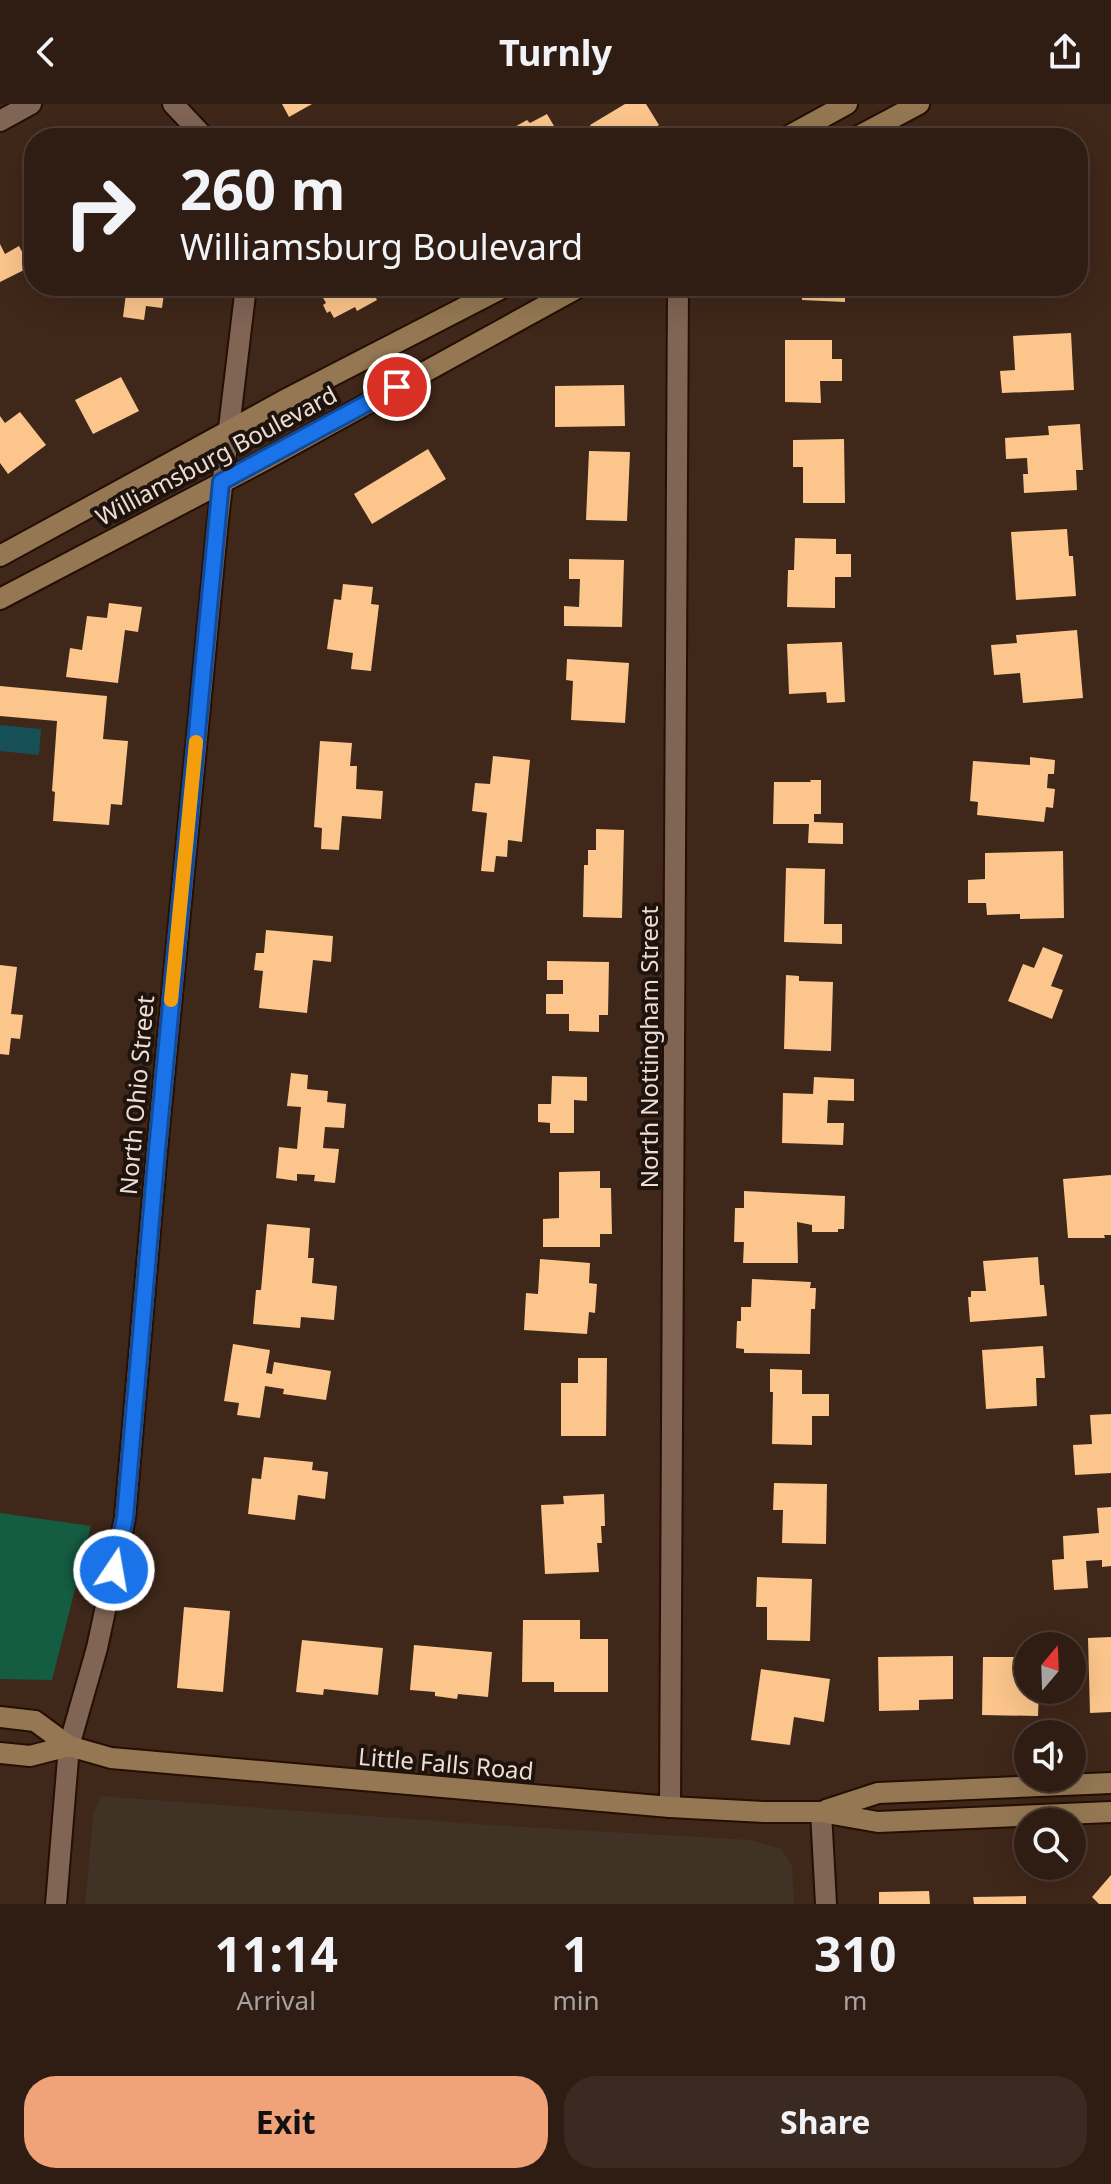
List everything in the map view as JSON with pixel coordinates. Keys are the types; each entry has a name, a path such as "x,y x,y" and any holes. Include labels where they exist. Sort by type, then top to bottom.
{"street":[{"path":"0,121 31,104"},
{"path":"173,104 196,128"},
{"path":"803,128 847,104"},
{"path":"874,128 919,104"},
{"name":"North Ohio Street","path":"56,1904 69,1746 97,1648 125,1518 221,482 245,296"},
{"name":"Williamsburg Boulevard","path":"0,556 283,401 487,296"},
{"name":"Williamsburg Boulevard","path":"0,599 563,296"},
{"name":"North Nottingham Street","path":"670,1807 678,296"},
{"name":"Little Falls Road","path":"0,1717 35,1721 69,1746 111,1758 670,1807 821,1812 878,1822 1111,1812"},
{"path":"0,1753 30,1756 69,1746"},
{"name":"Little Falls Road","path":"821,1812 878,1793 1111,1783"},
{"path":"821,1812 826,1904"}],"shaded area":[{"path":"100,1796 491,1825 752,1840 781,1849 792,1865 794,1904 85,1904 93,1816"}],"green space":[{"path":"0,1513 91,1526 52,1680 0,1679"}],"water":[{"path":"0,725 41,729 39,755 0,751"}],"building":[{"path":"282,104 312,104 289,117"},
{"path":"625,104 646,104 659,125 654,128 592,128 590,125"},
{"path":"547,114 555,128 513,128 527,120 530,123"},
{"path":"0,244 5,254 19,246 24,256 24,270 0,282"},
{"path":"126,296 164,296 162,308 146,306 144,320 123,317"},
{"path":"322,296 375,296 377,300 357,311 355,307 334,318 330,311 327,313 323,305 326,303"},
{"path":"802,296 845,296 845,302 802,300"},
{"path":"1071,333 1074,390 1002,393 1000,371 1015,370 1013,336"},
{"path":"785,340 832,340 832,359 842,359 842,381 820,381 821,403 785,402"},
{"path":"121,377 139,411 93,434 75,400"},
{"path":"624,385 625,426 555,427 555,386"},
{"path":"20,412 46,445 8,474 0,463 0,416 5,423"},
{"path":"1080,424 1083,470 1076,470 1077,490 1024,493 1023,474 1028,474 1027,458 1006,459 1005,438 1049,435 1048,426"},
{"path":"844,439 845,503 803,503 803,467 793,467 793,440"},
{"path":"428,449 446,479 372,524 354,494"},
{"path":"589,451 630,452 627,521 586,520"},
{"path":"1067,529 1076,596 1016,600 1011,532"},
{"path":"795,538 836,539 836,554 851,554 851,577 835,577 835,608 787,607 788,570 794,570"},
{"path":"569,559 624,560 622,627 564,626 564,606 579,607 580,579 569,579"},
{"path":"343,584 373,587 371,604 379,605 371,671 351,669 353,653 327,649 334,599 341,600"},
{"path":"109,603 142,607 138,632 125,630 118,683 66,677 70,648 82,650 87,616 107,618"},
{"path":"1077,630 1083,698 1023,703 1020,673 994,675 991,645 1017,643 1016,635"},
{"path":"842,642 845,702 827,703 826,692 789,694 787,644"},
{"path":"567,659 629,663 625,723 571,720 573,681 566,680"},
{"path":"0,686 107,696 103,739 128,741 122,805 111,804 109,825 53,821 57,721 0,716"},
{"path":"320,741 352,743 350,766 357,766 356,789 383,791 381,819 342,816 339,850 321,849 322,828 314,827"},
{"path":"493,756 530,760 522,842 508,840 507,857 496,856 494,872 481,871 487,813 472,811 475,783 490,784"},
{"path":"1030,757 1055,760 1054,774 1048,774 1047,788 1055,789 1053,808 1046,807 1044,822 977,815 978,802 970,801 973,761 1030,765"},
{"path":"821,780 821,814 814,814 814,822 843,823 843,844 808,843 809,824 773,824 774,782"},
{"path":"596,829 624,830 622,918 583,917 584,865 588,865 588,850 596,850"},
{"path":"1063,851 1064,918 1020,919 1020,914 987,915 986,903 968,903 968,880 985,879 985,853"},
{"path":"786,868 825,869 824,924 842,924 842,944 784,942"},
{"path":"266,930 333,936 331,962 313,960 307,1013 259,1008 263,971 254,970 256,953 264,953"},
{"path":"1043,947 1063,955 1051,986 1063,990 1052,1019 1008,1001 1023,964 1034,968"},
{"path":"547,961 609,962 608,1015 599,1015 599,1032 569,1031 569,1014 546,1014 546,994 563,994 563,980 547,980"},
{"path":"0,965 17,967 11,1014 23,1015 20,1039 11,1038 9,1055 0,1054"},
{"path":"786,975 799,976 799,981 833,982 831,1051 784,1049"},
{"path":"291,1073 308,1075 307,1089 328,1091 327,1102 346,1104 344,1128 325,1127 323,1148 339,1149 335,1183 314,1181 315,1175 297,1174 297,1181 276,1178 279,1147 297,1149 301,1107 287,1106"},
{"path":"552,1076 587,1077 587,1101 574,1100 574,1133 550,1133 550,1123 538,1122 538,1104 551,1104"},
{"path":"814,1077 854,1079 854,1101 828,1100 827,1123 844,1123 843,1145 782,1143 783,1093 813,1094"},
{"path":"600,1171 600,1188 611,1188 612,1234 600,1234 600,1247 543,1247 543,1219 559,1218 559,1172"},
{"path":"1111,1175 1111,1235 1104,1235 1105,1238 1068,1238 1063,1179"},
{"path":"744,1191 845,1196 844,1229 838,1229 838,1232 812,1232 812,1225 797,1222 798,1263 743,1263 744,1242 734,1242 735,1208 744,1208"},
{"path":"267,1224 310,1228 308,1258 314,1258 312,1283 337,1286 334,1320 301,1317 300,1328 253,1324 256,1290 261,1290"},
{"path":"1038,1257 1047,1316 970,1322 968,1297 971,1297 971,1291 986,1291 983,1261"},
{"path":"540,1259 590,1263 589,1283 597,1284 595,1313 589,1312 587,1334 524,1330 526,1293 538,1294"},
{"path":"752,1279 811,1282 810,1288 816,1288 815,1309 811,1309 810,1354 744,1353 744,1349 736,1348 741,1307 751,1307"},
{"path":"233,1344 270,1350 266,1373 272,1374 274,1362 331,1371 326,1400 283,1394 284,1389 265,1386 260,1418 237,1415 239,1403 224,1401"},
{"path":"1043,1346 1045,1378 1036,1378 1037,1406 986,1409 982,1350"},
{"path":"578,1358 607,1358 606,1436 561,1436 561,1383 578,1383"},
{"path":"770,1369 802,1370 802,1394 829,1394 829,1416 812,1416 812,1445 772,1444"},
{"path":"1111,1414 1111,1473 1075,1475 1073,1445 1092,1444 1090,1415"},
{"path":"264,1457 313,1462 312,1470 328,1472 325,1499 298,1495 295,1520 248,1514 252,1478 261,1479"},
{"path":"774,1483 827,1484 826,1544 782,1543 783,1510 773,1510"},
{"path":"604,1494 605,1526 601,1526 602,1543 597,1543 599,1572 545,1574 541,1505 564,1504 563,1496"},
{"path":"1111,1507 1111,1566 1102,1567 1102,1560 1086,1561 1088,1588 1054,1590 1052,1560 1064,1559 1063,1536 1099,1533 1097,1508"},
{"path":"757,1577 812,1579 810,1641 767,1640 767,1607 756,1607"},
{"path":"184,1607 230,1611 223,1692 177,1688"},
{"path":"523,1620 580,1620 580,1639 608,1639 608,1692 554,1692 554,1682 522,1682"},
{"path":"1111,1637 1111,1712 1090,1713 1088,1638"},
{"path":"302,1640 383,1648 378,1695 324,1689 323,1695 296,1692"},
{"path":"414,1645 492,1652 488,1697 458,1694 457,1699 435,1696 435,1692 410,1690"},
{"path":"953,1656 953,1699 919,1700 919,1710 879,1711 878,1657"},
{"path":"983,1657 1014,1657 1014,1704 1038,1704 1038,1716 982,1715"},
{"path":"761,1669 830,1679 824,1722 794,1717 790,1745 751,1740"},
{"path":"1111,1875 1111,1904 1099,1904 1092,1897"},
{"path":"929,1891 930,1904 879,1904 879,1892"},
{"path":"1026,1896 1026,1904 974,1904 973,1897"}],"slow traffic":[{"path":"171,1000 196,742"}],"route":[{"path":"114,1570 125,1518 221,482 397,387"}]}
